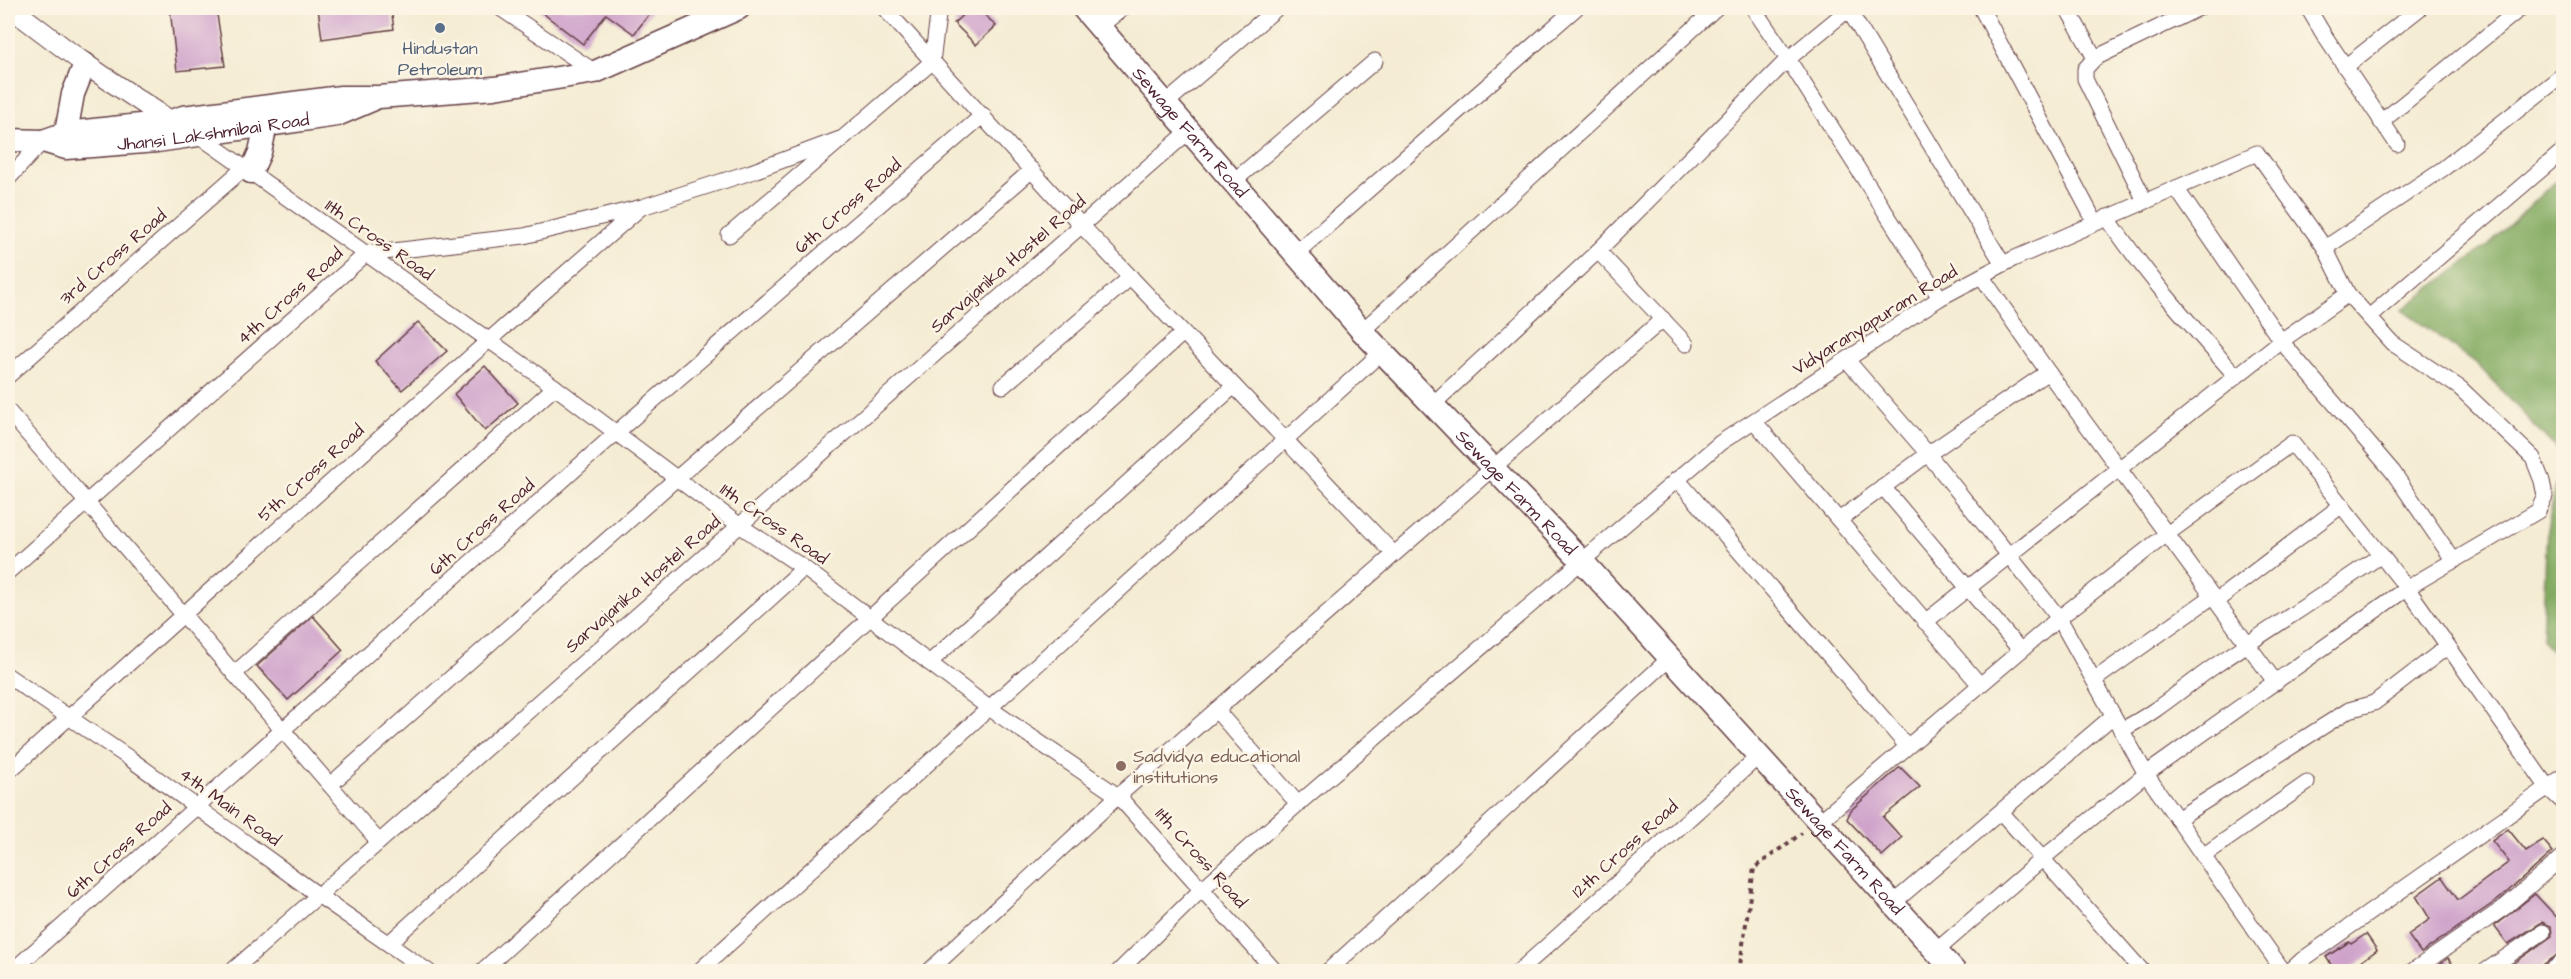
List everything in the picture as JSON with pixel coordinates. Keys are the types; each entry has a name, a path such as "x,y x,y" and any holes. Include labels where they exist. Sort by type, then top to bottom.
{"main road":[{"name":"Jhansi Lakshmibai Road","path":"43,141 66,133 168,122 183,117 341,97 379,97 494,87 596,72 739,8"},
{"name":"Sewage Farm Road","path":"1083,8 1362,331 1582,561 1955,972"},
{"path":"66,133 73,94 85,64"},
{"name":"Jhansi Lakshmibai Road","path":"8,140 43,141 66,148 207,141 266,125 337,115 379,97"},
{"path":"248,170 260,152 266,125"}],"street":[{"path":"11,8 85,64 168,122 207,141"},
{"path":"500,8 596,72"},
{"path":"884,8 1082,226 1394,554"},
{"path":"729,235 932,63 939,8"},
{"path":"1099,27 1123,8"},
{"path":"1165,104 1278,8"},
{"path":"1295,254 1576,8"},
{"path":"1362,331 1716,8"},
{"path":"1753,8 1940,298"},
{"path":"1432,405 1598,251 1788,59 1849,8 2003,264"},
{"path":"1981,8 2101,219 2125,244 2162,292 2236,376"},
{"path":"2067,8 2095,58"},
{"path":"2145,201 2085,79 2085,69 2095,58 2199,8"},
{"path":"2308,8 2397,144"},
{"path":"2345,67 2420,8"},
{"path":"2381,122 2521,8"},
{"path":"1234,181 1375,61"},
{"path":"1936,951 2042,859 2146,774 2408,588 2538,511 2545,496 2533,458 2460,388 2392,343 2348,294 2325,248 2444,168 2564,74"},
{"name":"6th Cross Road","path":"11,972 617,432 983,115"},
{"name":"Sarvajanika Hostel Road","path":"231,972 1189,131"},
{"name":"4th Cross Road","path":"8,572 366,254 524,236 642,207 751,172 840,139"},
{"path":"8,179 43,141"},
{"name":"11th Cross Road","path":"207,141 555,387 678,477 739,525 804,568 989,708 1118,796 1276,972"},
{"path":"2369,317 2564,150"},
{"name":"Vidyaranyapuram Road","path":"1118,972 1203,888 1298,804 1720,443 1940,298 2003,264 2101,219 2257,153 2325,248"},
{"name":"3rd Cross Road","path":"8,376 248,170"},
{"path":"330,785 678,477 1032,170"},
{"path":"2176,188 2281,341 2393,472 2454,561"},
{"name":"5th Cross Road","path":"8,772 488,340 642,207"},
{"path":"1598,251 1686,344"},
{"path":"1003,386 1131,277"},
{"path":"1982,277 2048,372 2276,683"},
{"path":"1925,622 2281,341 2348,294"},
{"path":"928,972 1118,796 1663,319"},
{"path":"481,972 1183,333"},
{"path":"698,972 1382,352"},
{"path":"1847,360 1928,454 2059,618 2146,774 2287,972 2564,776"},
{"path":"1839,520 1928,454 2048,372"},
{"path":"929,663 1234,386"},
{"path":"234,674 555,387"},
{"path":"8,411 379,842"},
{"path":"1754,421 1980,685"},
{"path":"1820,821 2059,618 2167,534 2292,443 2408,588 2548,788 2564,803"},
{"path":"1677,479 1907,746"},
{"path":"1883,487 2020,650"},
{"path":"2094,681 2215,599 2342,505"},
{"path":"2121,730 2146,718 2194,680 2381,555"},
{"path":"389,943 804,568"},
{"path":"2177,819 2349,710 2374,703 2448,646"},
{"path":"1328,972 1669,659"},
{"name":"4th Main Road","path":"8,676 429,972"},
{"path":"1216,710 1298,804"},
{"path":"1893,903 2113,716"},
{"name":"12th Cross Road","path":"1518,972 1758,756"},
{"path":"2203,856 2307,783"},
{"path":"2001,812 2143,972"},
{"path":"2411,972 2505,907 2564,856"},
{"path":"2484,972 2543,932"},
{"path":"2550,972 2564,962"}],"path":[{"path":"1738,972 1754,868 1820,821"}],"green space":[{"path":"2563,174 2563,666 2542,638 2547,529 2562,455 2476,363 2402,310 2488,245"}],"building":[{"path":"170,8 216,8 225,66 177,71"},
{"path":"318,8 391,8 394,29 322,39"},
{"path":"536,8 654,8 634,34 606,14 583,44"},
{"path":"970,8 978,8 996,26 976,45 954,23"},
{"path":"418,322 447,351 402,390 375,361"},
{"path":"485,366 518,403 485,431 454,394"},
{"path":"313,616 343,650 288,700 257,666"},
{"path":"1900,767 1920,787 1883,817 1902,838 1882,856 1847,819 1851,810"},
{"path":"2508,829 2526,851 2543,840 2553,852 2499,899 2421,953 2408,935 2430,919 2416,896 2442,877 2458,900 2509,862 2492,841"},
{"path":"2535,894 2564,925 2564,951 2544,964 2540,972 2502,972 2552,936 2551,926 2542,922 2508,944 2494,926"},
{"path":"2366,934 2377,950 2346,972 2336,972 2326,957"},
{"path":"2448,958 2458,972 2433,972 2432,970"}],"place":[{"name":"Hindustan Petroleum","path":"440,28"},
{"name":"Sadvidya educational institutions","path":"1121,766"}]}
